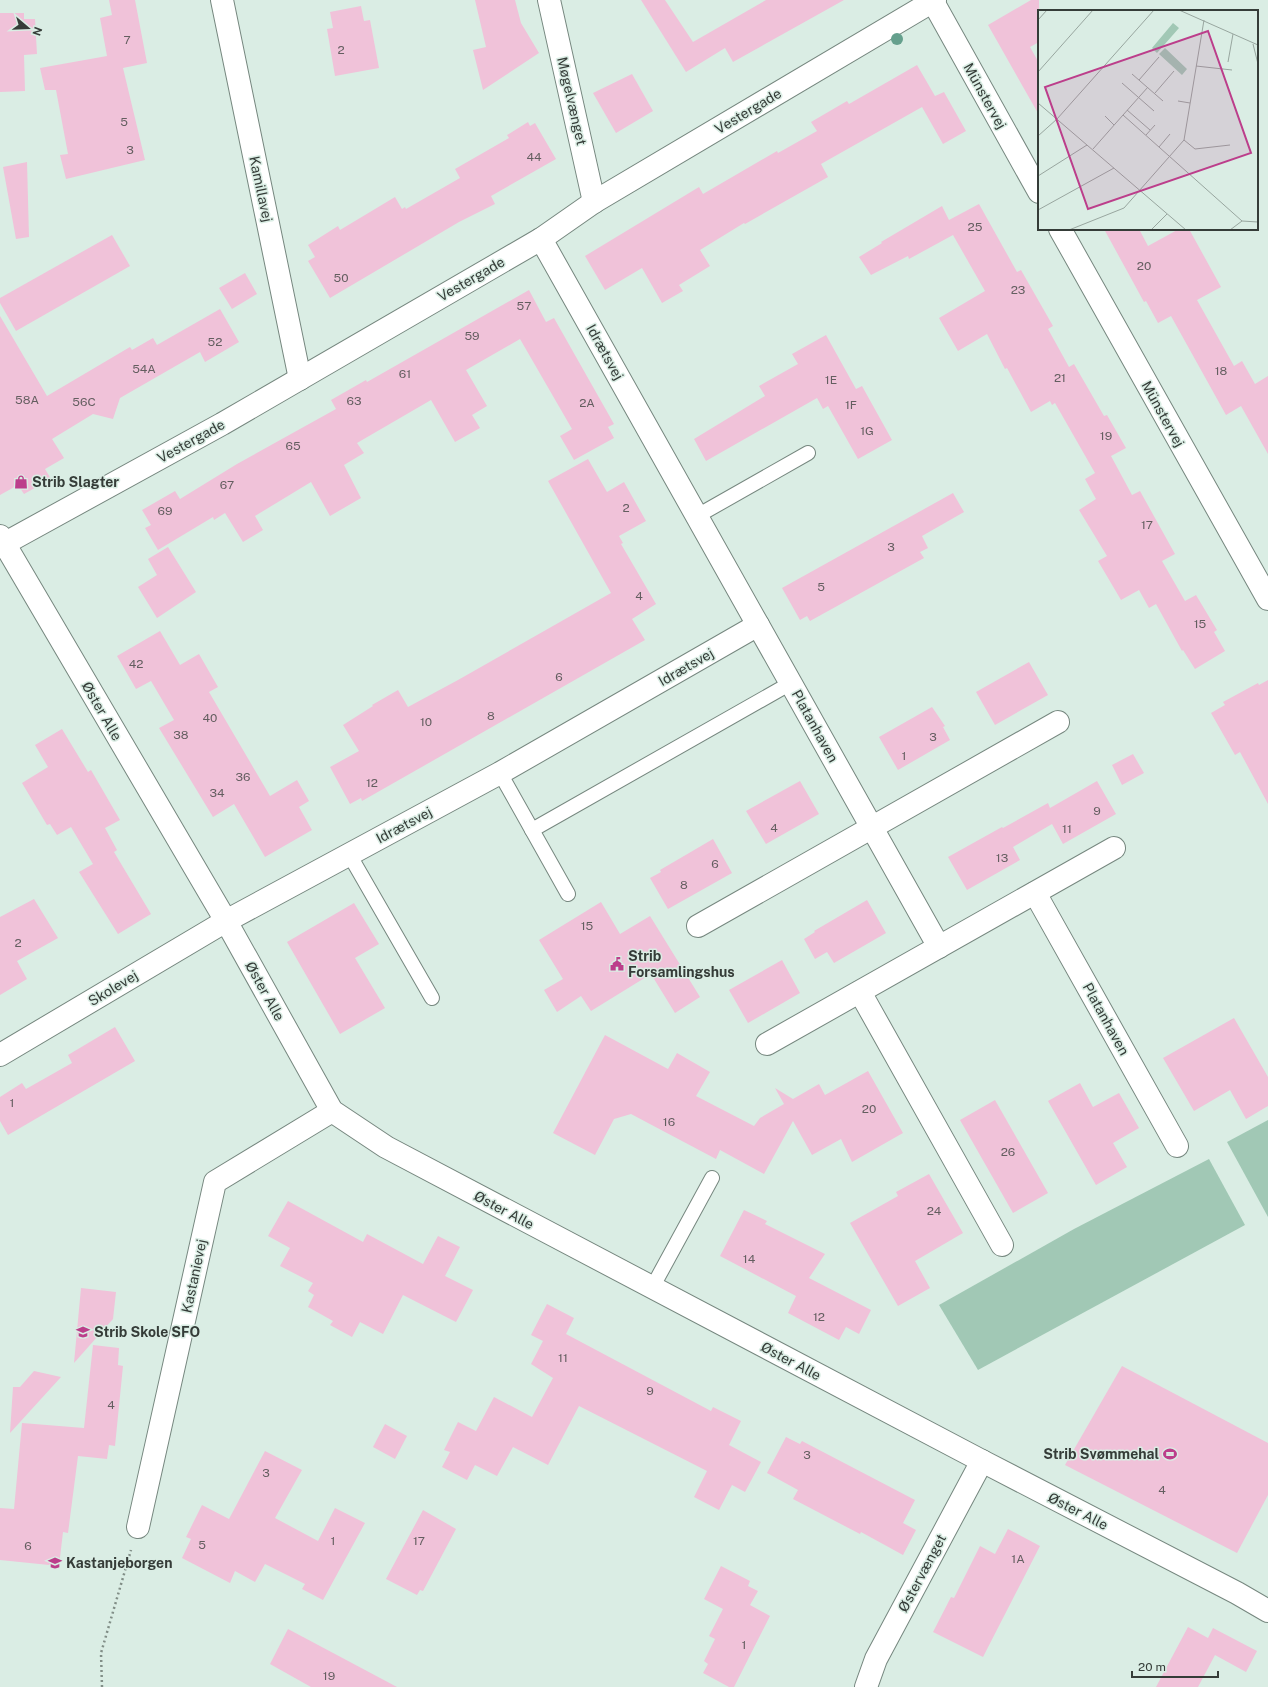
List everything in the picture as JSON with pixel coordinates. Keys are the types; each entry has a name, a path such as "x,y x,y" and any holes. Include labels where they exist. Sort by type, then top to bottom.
{"street":[{"name":"Kamillavej","path":"222,0 300,379"},
{"name":"Møgelvænget","path":"549,0 594,202"},
{"name":"Vestergade","path":"1,542 222,424 300,379 541,239 594,202 933,1"},
{"name":"Münstervej","path":"933,1 1038,190"},
{"name":"Münstervej","path":"1061,230 1268,599"},
{"name":"Idrætsvej","path":"226,921 500,773 758,625 541,239"},
{"name":"Øster Alle","path":"1,542 226,921 332,1111 386,1147 982,1462 1237,1593 1268,1611"},
{"name":"Platanhaven","path":"758,625 939,946"},
{"path":"698,926 1058,722"},
{"path":"767,1044 1114,848"},
{"name":"Platanhaven","path":"1035,893 1177,1146"},
{"name":"Skolevej","path":"0,1055 226,921"},
{"path":"860,992 1002,1244"},
{"name":"Kastanievej","path":"138,1527 215,1182 332,1111"},
{"name":"Østervænget","path":"866,1687 876,1659 982,1462"}],"lane":[{"path":"697,516 808,453"},
{"path":"532,830 791,683"},
{"path":"500,773 568,894"},
{"path":"349,854 432,998"},
{"path":"652,1288 712,1178"}],"path":[{"path":"102,1687 101,1653 138,1527"}],"green space":[{"path":"1268,1120 1268,1217 1227,1142"},
{"path":"1209,1159 1245,1225 978,1370 939,1305 1074,1229"}],"building":[{"path":"109,0 135,0 147,63 123,68 145,160 66,179 60,155 68,154 56,90 45,90 40,68 107,56 100,18 112,15"},
{"path":"475,0 515,0 521,23 539,53 483,90 473,50 486,47"},
{"path":"641,0 665,0 693,42 766,0 844,0 733,62 725,48 686,72"},
{"path":"1031,0 1039,0 1038,43 1030,47 1038,61 1038,113 988,25"},
{"path":"361,6 364,21 370,20 379,68 335,76 327,29 333,28 330,12"},
{"path":"0,13 24,13 24,19 35,19 37,54 24,55 25,91 0,92"},
{"path":"917,65 935,96 944,92 966,131 943,144 922,107 821,164 828,177 745,224 744,223 700,250 710,266 679,285 683,291 662,303 642,268 605,290 585,256 699,187 703,194 777,151 778,153 817,131 811,122 847,101 849,104"},
{"path":"632,74 653,111 616,133 593,93"},
{"path":"528,122 530,126 535,123 556,159 491,196 495,204 459,222 330,298 308,261 315,257 308,245 338,226 340,230 395,197 402,209 405,207 406,209 460,178 455,169 509,138 507,135"},
{"path":"27,162 29,237 16,239 3,167"},
{"path":"979,204 1017,272 1021,270 1053,326 1048,329 1069,367 1074,364 1104,416 1107,415 1126,448 1111,456 1132,495 1140,491 1175,554 1162,561 1185,601 1196,595 1217,630 1214,632 1225,651 1195,669 1183,650 1182,651 1156,604 1149,608 1139,590 1121,600 1098,561 1107,556 1079,510 1096,499 1085,479 1095,473 1055,403 1052,405 1050,401 1031,412 1007,368 1005,369 987,334 958,351 939,318 985,291 953,235 909,259 908,256 871,275 859,257 882,243 881,242 942,206 949,220"},
{"path":"1105,230 1140,230 1148,246 1177,230 1190,230 1221,287 1197,300 1234,366 1242,361 1255,384 1268,376 1268,454 1241,406 1226,415 1171,316 1158,323 1146,301 1144,302"},
{"path":"112,235 130,266 16,331 0,303 0,298"},
{"path":"245,273 257,294 232,309 219,288"},
{"path":"529,290 546,322 554,318 614,424 608,427 614,438 574,460 560,436 572,429 520,339 466,370 487,406 472,415 480,428 455,442 431,400 357,443 364,453 344,465 361,498 330,516 311,482 255,516 263,530 243,542 225,513 214,520 213,517 158,550 145,528 151,525 142,510 175,491 180,499 237,464 336,409 331,400 366,380 367,382"},
{"path":"220,309 239,342 205,362 200,352 120,398 113,419 93,414 52,439 64,458 45,469 51,479 24,494 18,485 0,495 0,316 47,396 130,347 132,350 153,338 157,345"},
{"path":"826,335 856,389 862,386 892,440 858,459 828,406 823,409 817,398 706,461 694,439 765,396 759,386 798,364 792,354"},
{"path":"588,459 607,492 624,482 646,521 619,536 623,543 621,544 656,604 632,619 645,640 362,801 361,798 350,804 330,767 359,751 343,725 373,706 372,705 398,690 408,707 611,593 548,481"},
{"path":"953,493 964,512 922,536 928,548 920,552 924,558 810,621 807,616 800,620 782,588"},
{"path":"168,547 196,592 157,618 138,587 157,575 148,559"},
{"path":"160,631 180,665 199,654 218,687 209,692 270,796 297,780 309,801 299,807 312,830 265,857 234,804 213,817 159,728 174,720 151,681 136,689 117,656"},
{"path":"1029,662 1048,695 995,725 976,692"},
{"path":"1268,680 1268,804 1240,752 1235,755 1211,713 1225,705 1223,702 1258,683 1259,685"},
{"path":"932,707 945,726 943,727 950,740 898,770 879,737"},
{"path":"62,729 88,772 91,770 120,820 105,828 117,850 114,852 151,914 118,934 79,872 93,864 71,827 57,835 50,824 47,825 22,783 48,767 35,745"},
{"path":"1133,754 1144,773 1122,785 1112,765"},
{"path":"800,781 819,814 766,844 746,811"},
{"path":"1097,781 1116,814 1063,844 1052,824 1013,847 1020,860 967,890 948,857 1048,803 1050,808"},
{"path":"713,839 732,873 668,909 650,878 661,872 660,870"},
{"path":"34,899 58,938 17,961 27,979 0,995 0,917"},
{"path":"867,900 886,933 834,963 827,952 815,959 804,939 815,932 814,931"},
{"name":"Strib Forsamlingshus","path":"601,902 620,934 650,916 700,997 675,1013 651,974 591,1011 581,996 557,1012 544,990 563,979 539,940"},
{"path":"354,903 379,944 355,958 385,1008 340,1034 287,942"},
{"path":"782,960 800,993 748,1023 729,990"},
{"path":"1234,1018 1268,1077 1268,1106 1246,1119 1230,1090 1194,1111 1163,1058"},
{"path":"115,1027 135,1061 8,1135 0,1121 0,1097 22,1083 26,1089 72,1063 68,1055"},
{"path":"605,1035 668,1069 677,1053 710,1072 696,1096 754,1126 760,1118 784,1104 775,1088 793,1099 819,1084 825,1095 868,1071 903,1133 852,1162 841,1139 812,1155 793,1121 764,1174 720,1150 716,1159 631,1114 614,1119 595,1155 553,1133"},
{"path":"1080,1083 1093,1107 1119,1093 1139,1128 1113,1143 1127,1167 1096,1185 1048,1101"},
{"path":"995,1100 1048,1193 1013,1213 960,1120"},
{"path":"929,1174 963,1233 915,1261 930,1288 898,1306 850,1223 898,1196 896,1192"},
{"path":"288,1201 363,1242 367,1234 423,1264 438,1236 460,1247 445,1276 473,1290 456,1322 403,1295 383,1334 360,1322 352,1337 330,1325 333,1321 308,1307 314,1295 308,1291 313,1283 280,1266 290,1248 268,1236"},
{"path":"744,1210 767,1221 765,1224 825,1254 809,1278 871,1310 859,1334 846,1327 839,1340 788,1313 796,1296 720,1256"},
{"path":"81,1288 116,1292 113,1319 74,1363"},
{"path":"547,1304 574,1318 566,1334 711,1411 713,1407 741,1421 729,1445 761,1462 745,1492 732,1485 719,1510 694,1497 707,1471 579,1406 548,1465 513,1447 497,1476 475,1465 467,1480 442,1467 450,1452 444,1450 458,1422 476,1431 494,1397 532,1417 553,1378 531,1364 543,1341 531,1335"},
{"path":"93,1345 119,1348 118,1365 123,1366 115,1446 109,1445 107,1459 78,1456 68,1533 63,1532 59,1566 0,1560 0,1508 14,1509 22,1423 84,1428"},
{"name":"Strib Svømmehal","path":"1122,1366 1268,1443 1268,1495 1237,1553 1065,1465"},
{"path":"34,1371 61,1377 10,1433 13,1387 20,1387"},
{"path":"385,1424 407,1436 395,1459 373,1447"},
{"path":"786,1437 800,1444 802,1441 915,1500 903,1523 916,1530 903,1555 861,1532 860,1534 793,1499 798,1490 767,1473"},
{"path":"265,1451 302,1470 275,1518 318,1541 335,1508 365,1523 323,1600 302,1589 305,1584 265,1564 255,1582 235,1571 230,1583 182,1558 191,1539 186,1537 202,1505 229,1519"},
{"path":"423,1510 456,1529 423,1591 420,1590 417,1595 386,1579"},
{"path":"1008,1529 1040,1546 983,1657 933,1632 951,1597 954,1598 980,1546 995,1554"},
{"path":"721,1566 750,1581 748,1586 758,1591 750,1605 770,1616 734,1687 729,1687 703,1673 708,1664 704,1661 715,1639 709,1636 723,1609 704,1599"},
{"path":"1188,1627 1208,1638 1213,1628 1257,1651 1246,1672 1215,1655 1198,1687 1156,1687"},
{"path":"288,1629 397,1687 311,1687 270,1664"}],"place":[{"name":"Strib Slagter","path":"21,482"},
{"name":"Strib Forsamlingshus","path":"617,964"},
{"name":"Strib Skole SFO","path":"83,1332"},
{"name":"Strib Svømmehal","path":"1170,1454"},
{"name":"Kastanjeborgen","path":"55,1563"}]}
